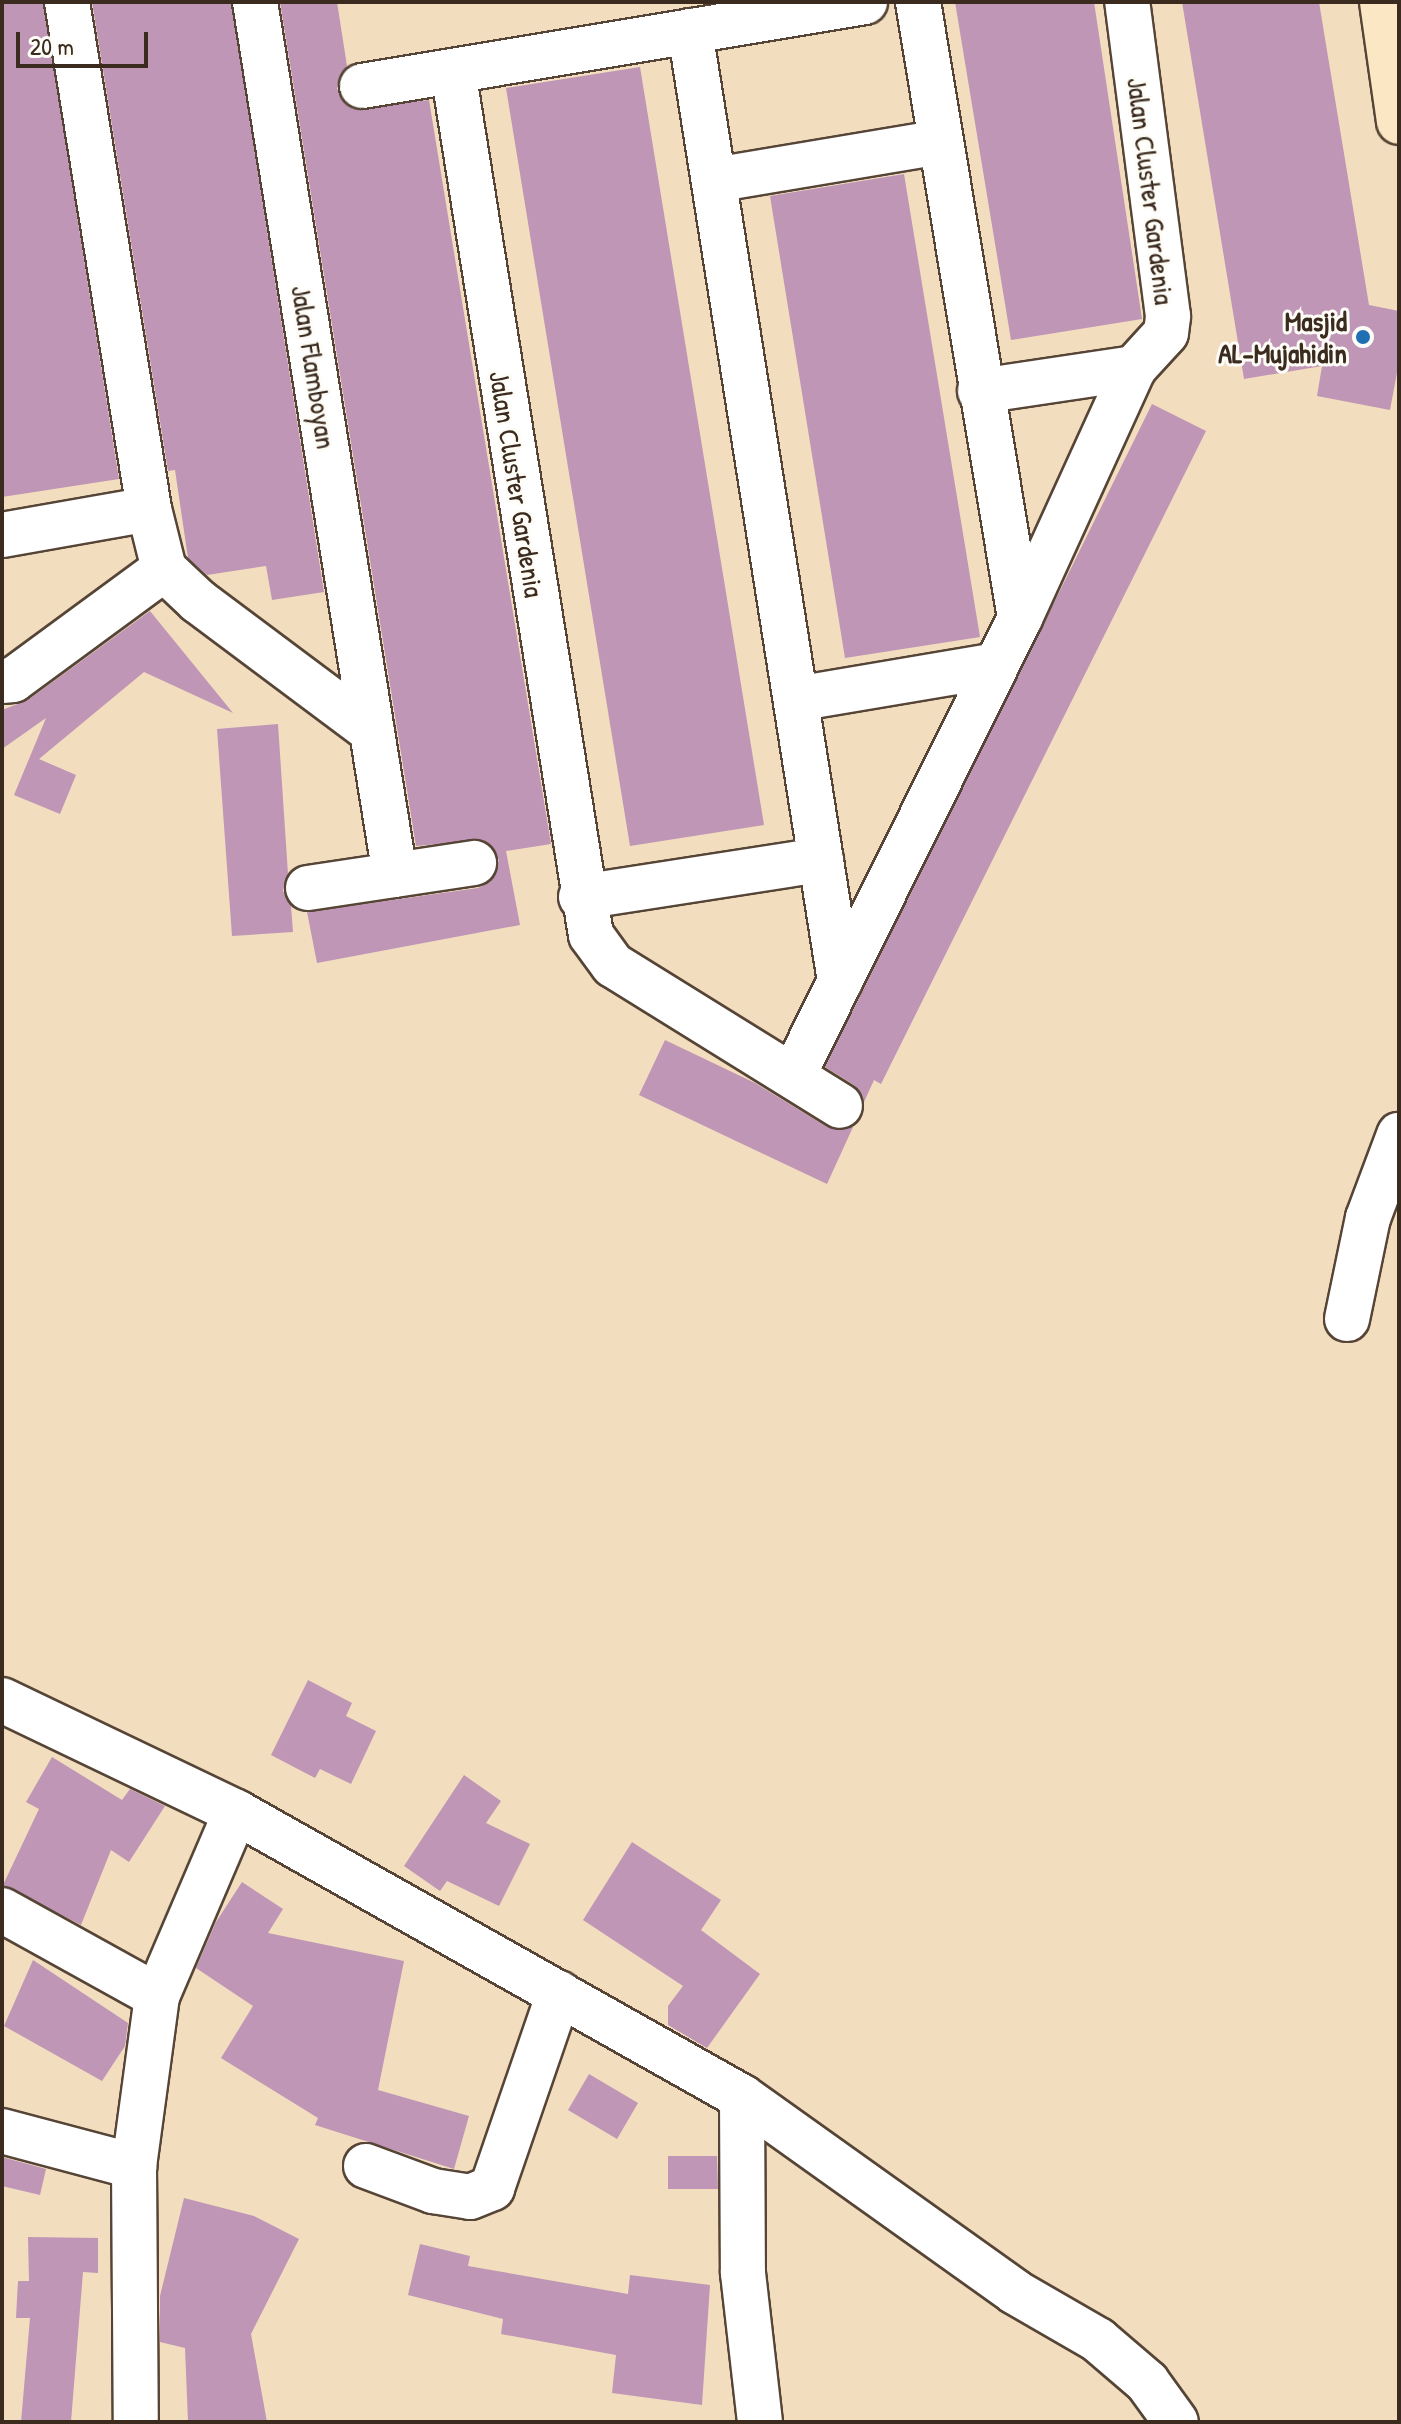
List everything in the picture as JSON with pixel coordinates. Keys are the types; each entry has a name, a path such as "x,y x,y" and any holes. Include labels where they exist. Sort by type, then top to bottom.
{"street":[{"path":"67,2 149,509 164,569 198,601 372,731"},
{"name":"Jalan Flamboyan","path":"255,2 395,875"},
{"path":"362,86 690,31 799,8 865,2"},
{"path":"918,2 1020,618"},
{"name":"Jalan Cluster Gardenia","path":"794,1074 1020,618 1134,368 1166,333 1168,316 1127,2"},
{"path":"1382,2 1399,122"},
{"path":"690,31 840,981"},
{"name":"Jalan Cluster Gardenia","path":"453,71 581,897 591,935 613,965 794,1074 840,1106"},
{"path":"714,180 941,142"},
{"path":"980,391 1134,368"},
{"path":"2,535 149,509"},
{"path":"2,681 13,680 164,569"},
{"path":"796,699 996,665"},
{"path":"581,897 821,860"},
{"path":"308,888 474,863"},
{"path":"1347,1319 1368,1218 1399,1135"},
{"path":"2,1700 236,1812 742,2097 1015,2292 1098,2340 1147,2382 1176,2422"},
{"path":"136,2422 134,2166 157,1996 236,1812"},
{"path":"2,1910 157,1996"},
{"path":"366,2166 433,2191 470,2197 492,2188 559,1993"},
{"path":"742,2097 743,2273 760,2422"},
{"path":"2,2131 134,2166"}],"building":[{"path":"2,2 43,2 119,479 2,497"},
{"path":"92,2 231,2 324,592 272,600 266,566 207,575 188,558 175,470 168,471"},
{"path":"280,2 337,2 347,66 337,89 353,109 429,100 551,844 506,851 520,925 317,963 307,912 478,888 490,882 499,860 482,840 416,846"},
{"path":"955,2 1094,2 1142,319 1011,340"},
{"path":"1182,2 1319,2 1369,305 1399,311 1399,362 1390,410 1317,396 1322,366 1244,379"},
{"path":"640,67 764,825 630,846 506,88"},
{"path":"904,174 980,637 845,658 770,196"},
{"path":"1152,404 1206,431 881,1084 874,1080 864,1102 854,1085 825,1067"},
{"path":"150,611 233,713 144,672 39,759 76,775 60,814 14,795 46,718 2,749 2,710 28,700"},
{"path":"278,724 288,874 283,891 291,906 293,932 232,936 217,729"},
{"path":"665,1040 755,1083 827,1127 853,1127 827,1184 639,1095"},
{"path":"308,1680 352,1703 346,1716 376,1731 351,1784 320,1769 315,1778 271,1755"},
{"path":"52,1757 122,1800 130,1789 165,1806 129,1862 111,1850 81,1925 3,1885 39,1809 26,1802"},
{"path":"464,1775 501,1801 486,1823 530,1844 499,1906 447,1881 440,1891 404,1866"},
{"path":"632,1842 721,1900 701,1930 760,1974 707,2048 668,2025 668,2006 683,1986 583,1920"},
{"path":"242,1882 283,1909 268,1933 404,1961 378,2090 469,2116 454,2169 315,2125 318,2118 221,2058 253,2006 196,1968 216,1922"},
{"path":"33,1960 128,2023 125,2046 102,2081 4,2026"},
{"path":"589,2074 638,2103 617,2139 568,2110"},
{"path":"668,2156 717,2156 718,2189 668,2189"},
{"path":"2,2157 46,2169 40,2195 2,2186"},
{"path":"184,2198 254,2216 299,2239 251,2334 267,2422 188,2422 185,2348 160,2342 160,2296"},
{"path":"28,2237 98,2238 98,2273 83,2272 71,2422 21,2422 30,2318 16,2318 18,2281 29,2281"},
{"path":"420,2244 470,2256 468,2266 628,2294 630,2275 710,2285 702,2405 612,2393 616,2355 501,2334 503,2319 408,2295"}],"place":[{"name":"Masjid AL-Mujahidin","path":"1363,337"}]}
